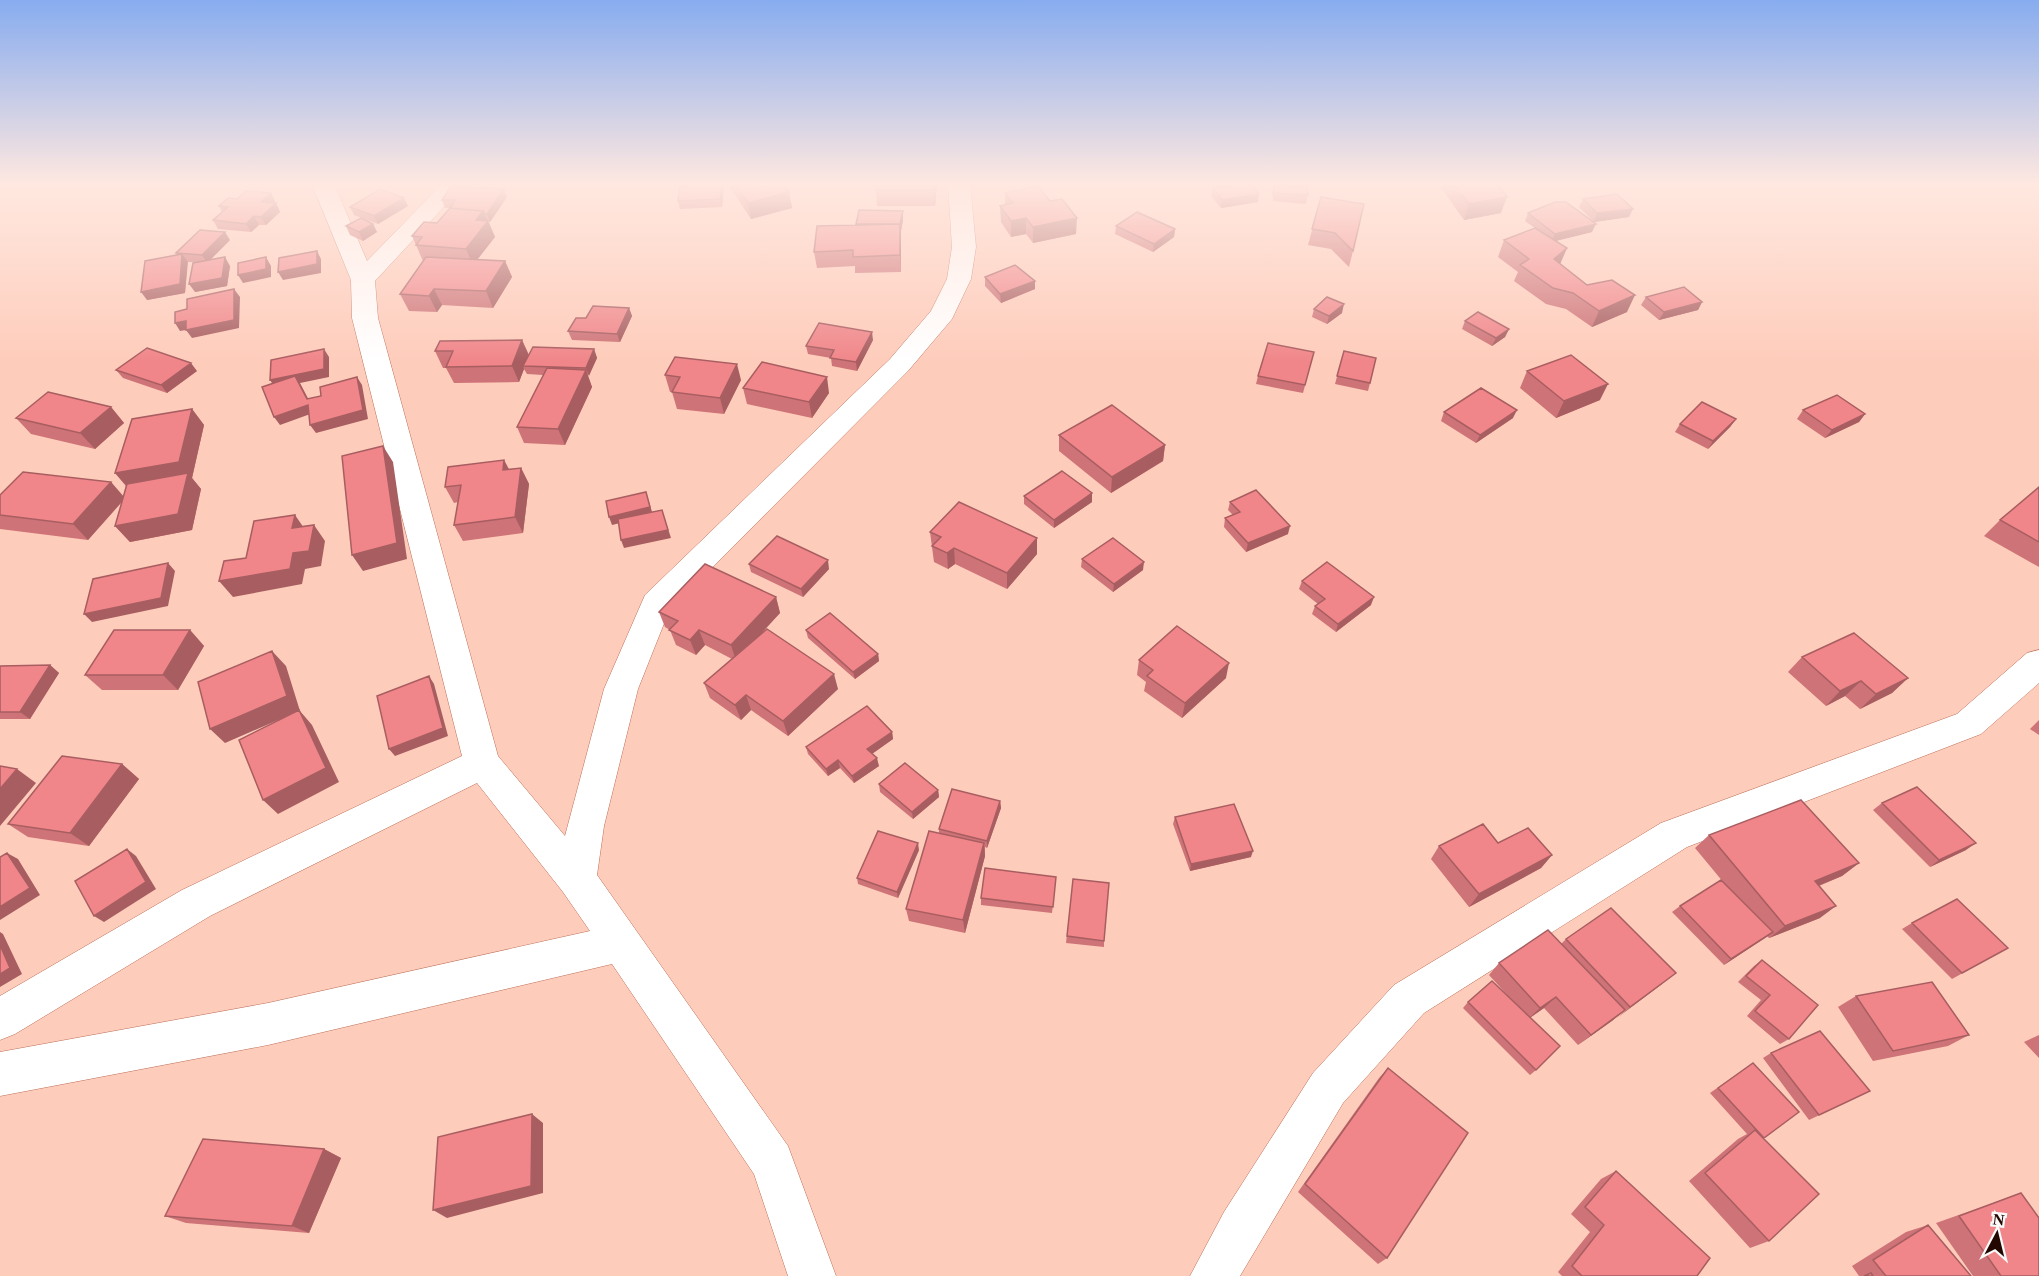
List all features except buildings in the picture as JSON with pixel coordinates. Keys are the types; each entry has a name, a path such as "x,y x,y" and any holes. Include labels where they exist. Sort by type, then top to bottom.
{"street":[{"path":"347,244 363,280 365,318 482,763 577,879 772,1162 812,1276"},
{"path":"363,280 398,244"},
{"path":"577,879 585,826 621,689 656,604 899,365 943,314 959,279 964,244"},
{"path":"1214,1276 1240,1228 1328,1088 1409,999 1674,835 1969,724 2039,663"},
{"path":"0,1019 196,903 482,763"},
{"path":"0,1074 268,1024 621,943"}]}
